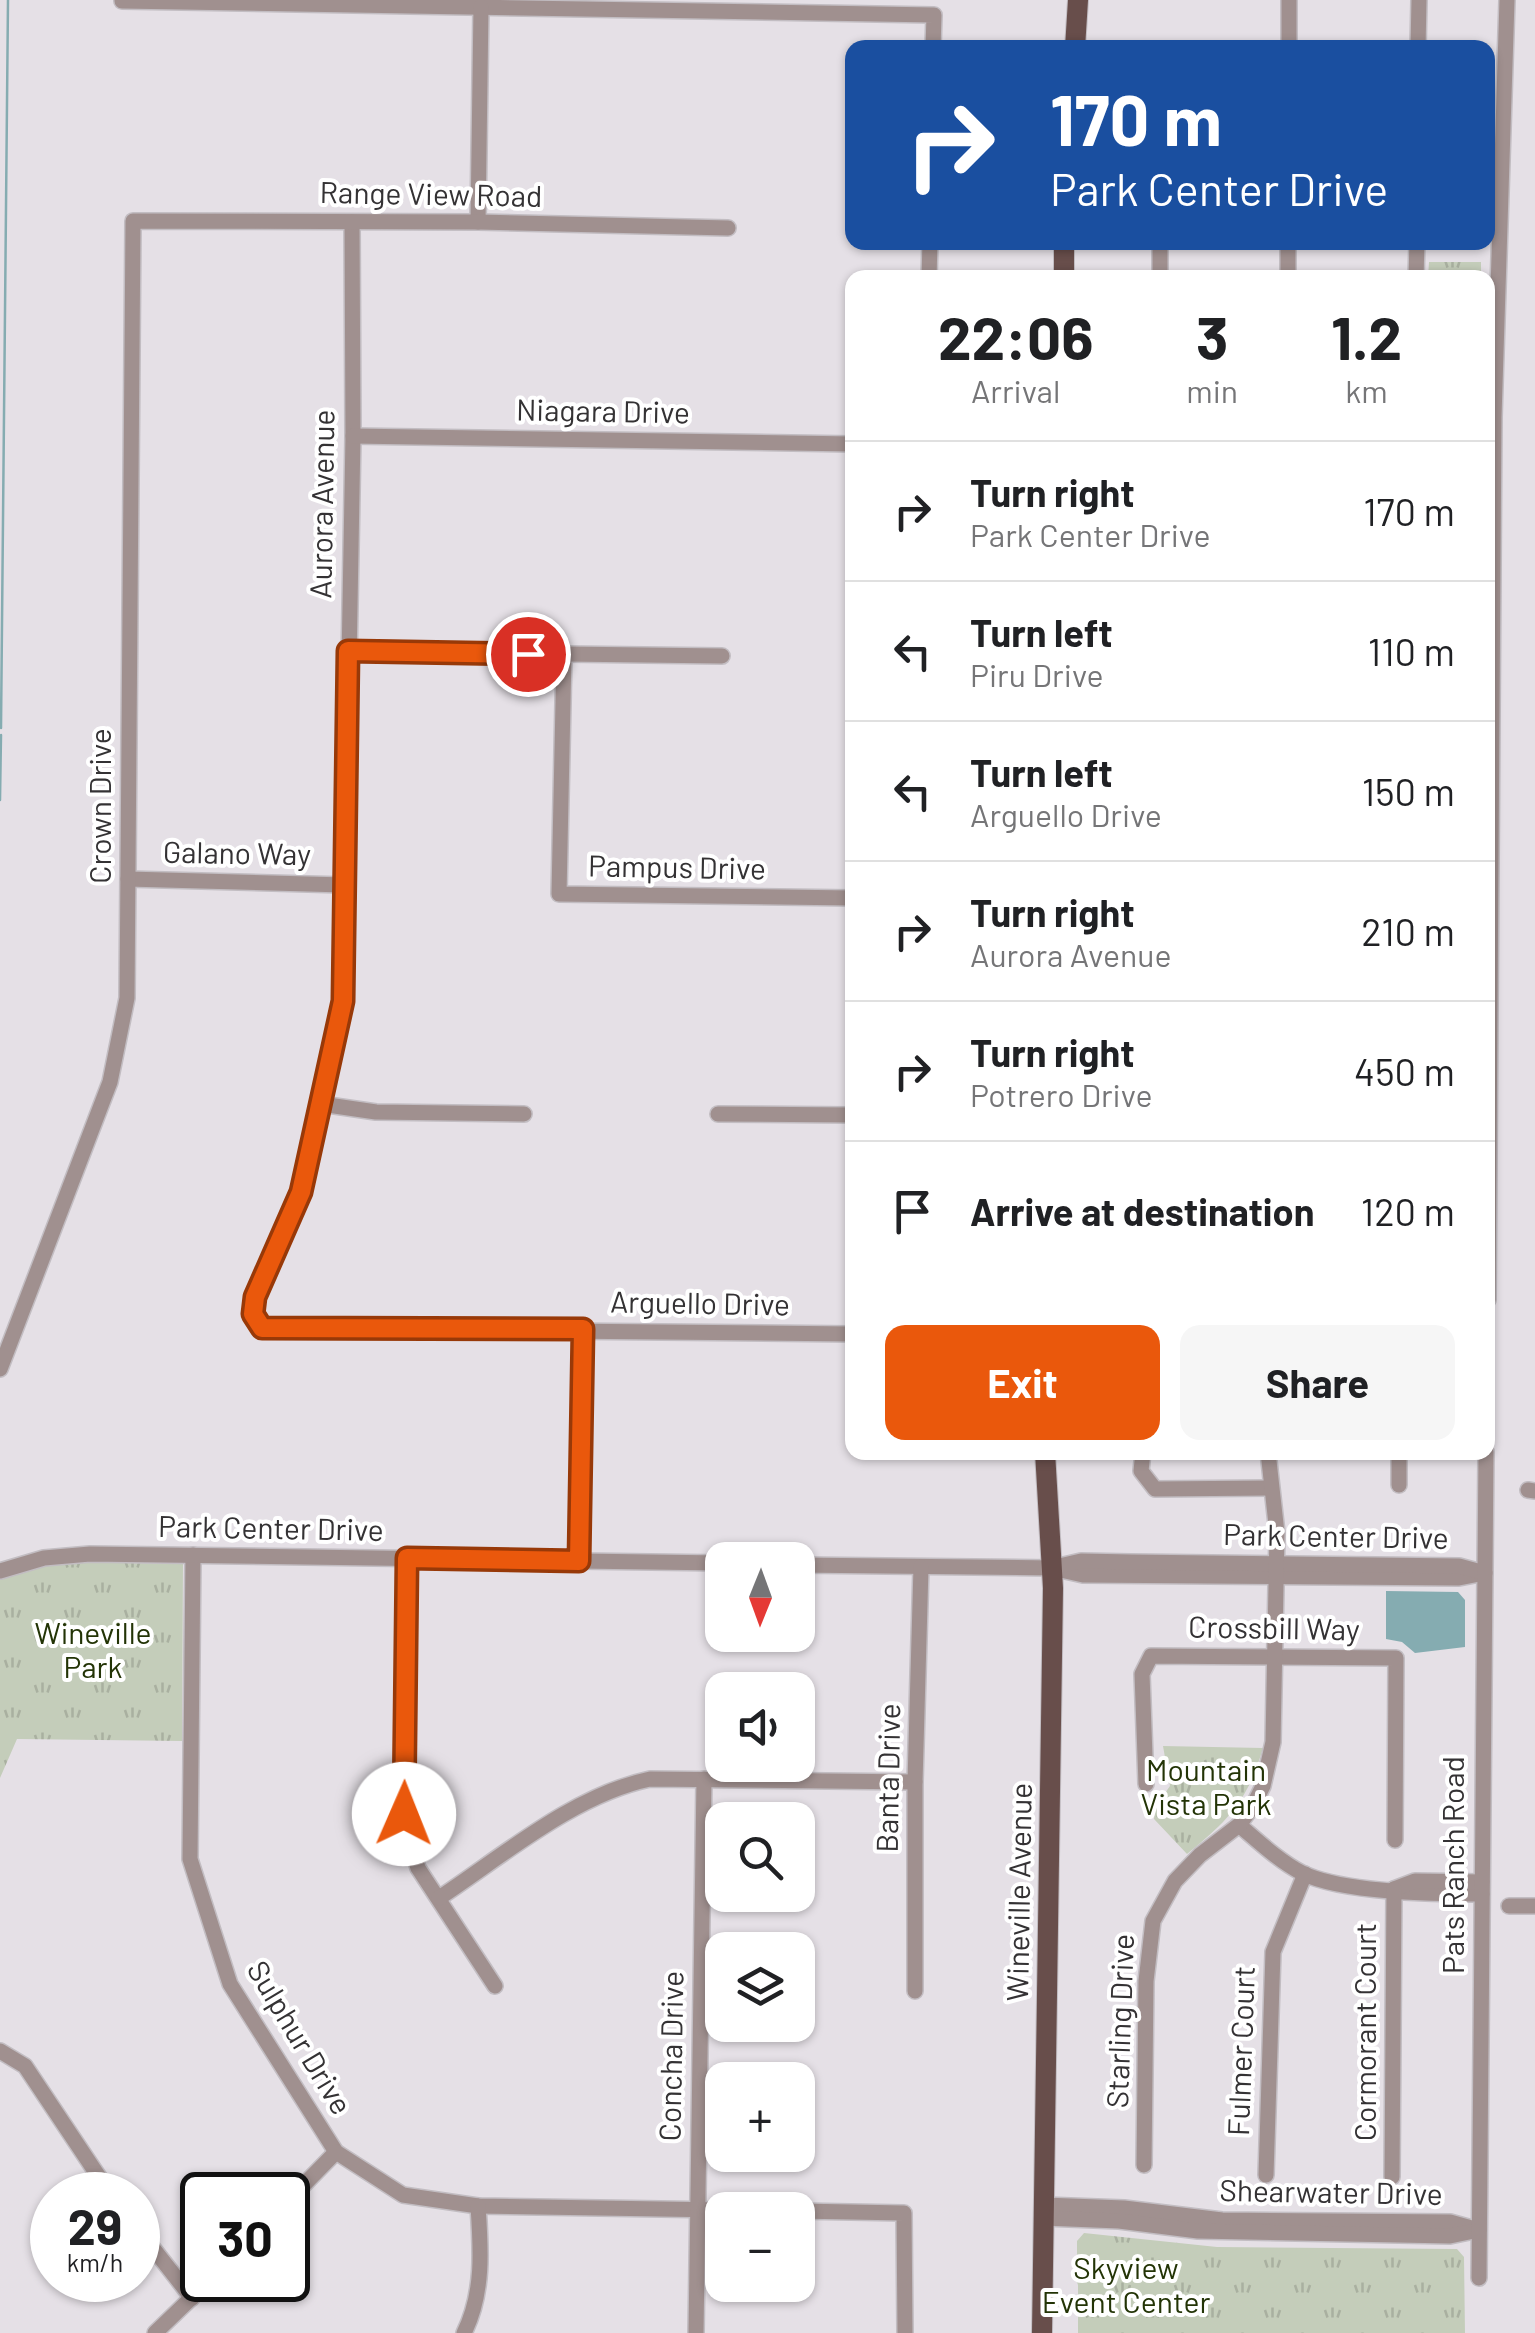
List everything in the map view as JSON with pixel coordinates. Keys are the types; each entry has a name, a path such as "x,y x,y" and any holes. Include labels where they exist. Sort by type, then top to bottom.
{"main road":[{"path":"1075,40 1078,0"},
{"name":"Wineville Avenue","path":"1042,2333 1052,1568 1045,1460"}],"street":[{"path":"1289,0 1289,40"},
{"path":"1418,40 1419,0"},
{"path":"1495,385 1507,0"},
{"path":"122,1 934,15 933,40"},
{"path":"478,222 481,7"},
{"name":"Range View Road","path":"133,221 478,222 728,228"},
{"name":"Crown Drive","path":"0,1369 110,1082 127,998 133,221"},
{"name":"Aurora Avenue","path":"253,1314 270,1256 301,1192 343,1001 353,436 352,222"},
{"name":"Niagara Drive","path":"353,436 845,444"},
{"path":"348,651 722,656"},
{"name":"Pampus Drive","path":"564,655 559,894 845,898"},
{"name":"Galano Way","path":"128,879 344,885"},
{"path":"321,1104 376,1112 524,1114"},
{"path":"718,1114 845,1115"},
{"name":"Arguello Drive","path":"253,1314 262,1328 845,1334"},
{"path":"579,1561 583,1329"},
{"path":"1143,1460 1142,1471 1155,1489 1270,1488"},
{"name":"Starling Drive","path":"1144,2165 1146,1981 1153,1921 1175,1881 1200,1855 1240,1825 1254,1806 1269,1765 1273,1742 1276,1522 1268,1460"},
{"path":"1399,1460 1399,1484"},
{"name":"Pats Ranch Road","path":"1479,2278 1486,1460"},
{"name":"Park Center Drive","path":"0,1571 44,1558 90,1554 705,1564"},
{"name":"Sulphur Drive","path":"193,1554 190,1859 230,1984 336,2152 402,2195 478,2206 705,2210"},
{"path":"407,1558 404,1814 418,1868 495,1986"},
{"name":"Park Center Drive","path":"815,1565 1052,1568 1081,1561 1460,1578 1485,1573"},
{"name":"Banta Drive","path":"915,1991 921,1567"},
{"name":"Crossbill Way","path":"1146,1784 1142,1674 1151,1656 1396,1658 1395,1840"},
{"path":"439,1898 588,1800 616,1786 650,1779 915,1782"},
{"name":"Concha Drive","path":"696,2333 704,1780"},
{"path":"1240,1825 1278,1858 1304,1874 1350,1886 1413,1893 1482,1888"},
{"name":"Fulmer Court","path":"1266,2175 1272,1952 1304,1874"},
{"name":"Cormorant Court","path":"1392,2176 1394,1888"},
{"path":"1509,1906 1535,1906"},
{"path":"0,2050 25,2066 96,2172"},
{"path":"310,2179 336,2152"},
{"path":"464,2333 472,2318 482,2261 478,2206"},
{"path":"815,2211 904,2212 905,2333"},
{"name":"Shearwater Drive","path":"1044,2211 1230,2232 1450,2236 1479,2230"},
{"path":"160,2257 180,2283"},
{"path":"155,2333 188,2302"}],"green space":[{"path":"1429,262 1481,262 1481,270 1428,270"},
{"name":"Wineville Park","path":"69,1562 183,1564 182,1741 17,1739 0,1778 0,1577 18,1569"},
{"name":"Mountain Vista Park","path":"1163,1746 1263,1748 1235,1808 1187,1854 1154,1819 1155,1807 1170,1786"},
{"name":"Skyview Event Center","path":"1084,2233 1217,2247 1457,2249 1464,2257 1465,2333 1078,2333 1078,2285 1074,2274 1077,2241"}],"water":[{"path":"1386,1591 1458,1592 1465,1600 1465,1647 1415,1653 1402,1642 1386,1639"}],"waterway":[{"path":"1,728 8,0"},
{"path":"0,800 1,735"}],"route":[{"path":"404,1814 407,1558 579,1561 583,1329 262,1328 253,1314 270,1256 301,1192 343,1001 348,651 528,654"}]}
